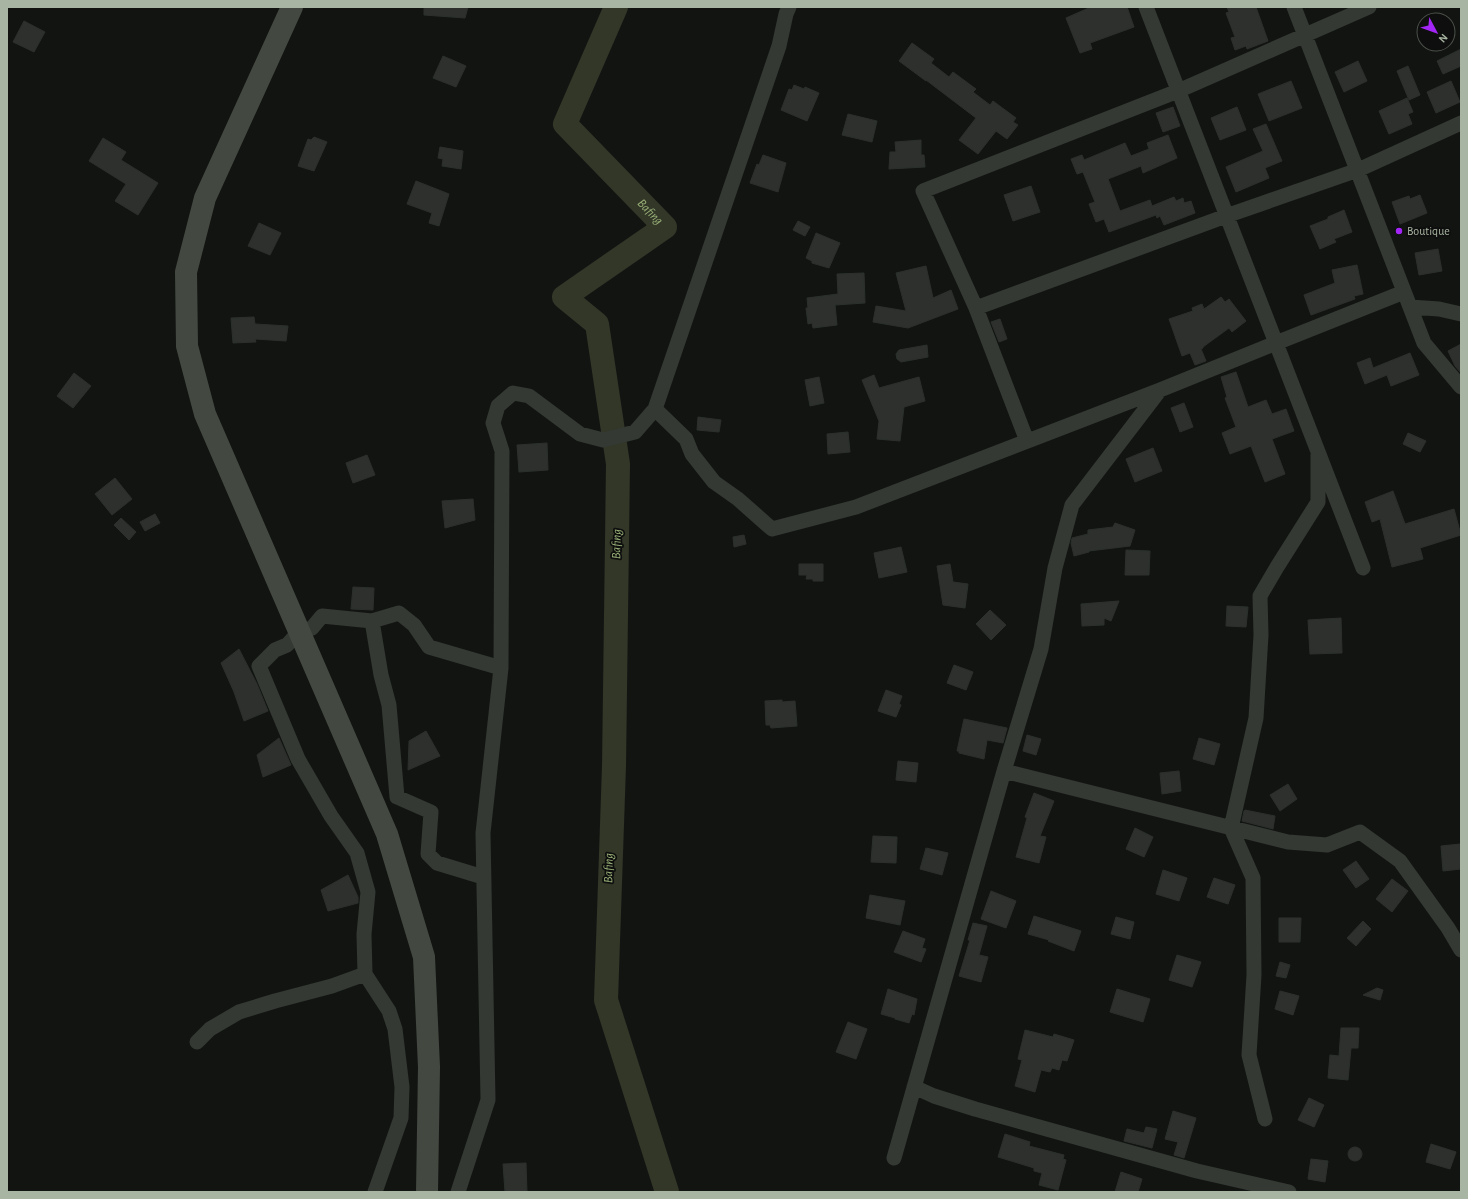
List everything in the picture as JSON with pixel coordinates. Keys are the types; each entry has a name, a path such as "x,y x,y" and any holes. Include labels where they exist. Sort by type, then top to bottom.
{"main road":[{"path":"292,7 205,198 186,272 187,346 205,414 387,834 424,957 429,1067 427,1192"}],"street":[{"path":"458,1192 488,1100 483,833 501,668 502,451 493,423 498,406 513,394 529,396 580,434 603,440 635,432 655,409 779,46 789,7"},
{"path":"1146,7 1363,568"},
{"path":"1294,7 1424,343 1461,387"},
{"path":"1027,441 976,308 923,191 1178,90 1369,7"},
{"path":"976,308 1226,216 1358,170 1461,123"},
{"path":"655,409 686,439 692,454 714,482 738,499 772,529 856,506 1160,390 1404,292"},
{"path":"1410,307 1440,309 1461,314"},
{"path":"894,1158 1004,771 1041,649 1055,568 1072,505 1160,390"},
{"path":"1265,1119 1249,1054 1254,975 1253,878 1231,828 1256,718 1261,635 1260,596 1276,567 1318,502 1318,452"},
{"path":"375,1192 401,1118 402,1087 396,1029 389,1011 365,974 364,934 368,892 357,853 331,816 298,759 259,666 275,650 287,645 299,632 312,628 322,616 372,621 398,613 414,625 428,647 501,668"},
{"path":"372,621 381,675 389,704 397,797 430,812 428,854 437,863 483,877"},
{"path":"1004,771 1288,842 1327,845 1360,832 1400,861 1448,928 1461,950"},
{"path":"197,1042 210,1029 239,1012 332,986 365,974"},
{"path":"914,1087 934,1096 975,1109 1197,1171 1288,1192"}],"building":[{"path":"424,7 468,7 465,18 424,15"},
{"path":"1091,7 1127,7 1134,27 1090,43 1092,49 1080,53 1066,18"},
{"path":"1227,7 1256,7 1268,41 1247,49 1246,46 1235,50 1231,38 1235,37 1226,13 1229,12"},
{"path":"24,21 45,32 34,52 13,42"},
{"path":"912,43 934,59 931,63 949,77 953,72 976,89 973,92 990,105 993,101 1016,118 1013,122 1018,125 1007,139 996,131 978,154 959,140 976,118 899,61"},
{"path":"1461,49 1461,66 1443,74 1437,61"},
{"path":"443,56 466,66 456,87 433,78"},
{"path":"1358,61 1367,81 1344,92 1335,72"},
{"path":"1408,66 1420,95 1409,100 1397,71"},
{"path":"1291,81 1302,108 1269,121 1258,94"},
{"path":"1451,81 1460,102 1436,113 1427,92"},
{"path":"794,85 804,89 805,87 819,93 807,121 781,110 789,89 792,90"},
{"path":"1407,98 1413,112 1408,114 1412,124 1389,134 1379,111"},
{"path":"1173,107 1180,126 1163,132 1156,113"},
{"path":"1237,107 1246,130 1220,140 1211,118"},
{"path":"848,114 877,121 872,142 842,135"},
{"path":"1266,124 1282,161 1265,168 1269,178 1236,192 1226,167 1263,151 1253,129"},
{"path":"1168,135 1177,158 1143,173 1141,166 1108,179 1120,211 1150,200 1152,206 1174,197 1176,201 1183,198 1184,203 1191,201 1195,213 1164,225 1160,216 1157,218 1156,215 1109,232 1104,219 1096,222 1089,204 1095,202 1083,172 1077,174 1071,159 1082,155 1084,160 1125,143 1131,156 1149,149 1147,143"},
{"path":"314,137 327,142 314,171 298,166 308,139 311,140"},
{"path":"103,138 126,152 121,160 158,183 138,215 115,201 126,184 89,161"},
{"path":"921,140 921,155 924,155 925,167 889,169 890,152 896,152 895,142"},
{"path":"440,147 463,151 461,169 442,166 443,159 438,158"},
{"path":"763,155 786,163 778,192 750,183 757,164 759,165"},
{"path":"416,181 449,194 439,226 429,223 432,213 407,204"},
{"path":"1031,186 1040,212 1013,221 1004,195"},
{"path":"1420,195 1427,213 1400,224 1392,202 1409,196 1410,199"},
{"path":"1344,210 1352,232 1334,239 1336,242 1320,249 1310,226 1328,219 1328,217"},
{"path":"798,221 810,227 805,236 793,230"},
{"path":"259,223 281,233 270,255 248,246"},
{"path":"816,233 840,243 829,268 812,263 812,261 806,258"},
{"path":"1438,249 1442,271 1419,275 1415,253"},
{"path":"1357,265 1363,294 1354,296 1355,299 1311,315 1304,295 1335,283 1332,270"},
{"path":"926,266 933,298 951,290 958,309 908,328 873,322 876,306 906,311 896,273"},
{"path":"864,273 865,303 835,305 837,325 813,328 812,323 808,324 806,308 808,308 807,298 838,294 837,274"},
{"path":"1221,297 1225,302 1229,299 1246,321 1232,332 1229,328 1203,347 1201,349 1206,361 1195,365 1190,353 1182,356 1169,319 1193,311 1192,308 1202,304 1204,309"},
{"path":"254,317 255,324 288,326 286,341 255,339 256,342 233,343 231,318"},
{"path":"1000,319 1007,339 999,342 991,322"},
{"path":"1461,344 1461,373 1455,366 1448,351"},
{"path":"927,345 928,357 901,362 897,359 896,354 899,350"},
{"path":"1410,353 1419,375 1391,386 1387,375 1365,384 1357,363 1370,358 1373,368"},
{"path":"1236,372 1248,407 1266,400 1272,414 1286,409 1294,431 1272,439 1285,474 1265,482 1251,446 1230,454 1222,433 1236,427 1225,398 1227,397 1221,377"},
{"path":"74,373 91,386 73,408 57,396"},
{"path":"874,375 879,388 919,377 925,401 904,407 900,441 877,439 879,421 862,380"},
{"path":"819,377 824,403 810,406 805,380"},
{"path":"1184,403 1193,427 1180,432 1171,408"},
{"path":"698,417 721,420 719,432 697,430"},
{"path":"848,432 850,452 828,454 827,434"},
{"path":"1408,433 1426,441 1420,452 1403,444"},
{"path":"547,443 548,470 519,472 517,445"},
{"path":"1153,448 1162,471 1135,482 1126,459"},
{"path":"367,455 375,475 353,483 346,463"},
{"path":"115,478 132,499 112,515 95,494"},
{"path":"1393,491 1405,524 1454,509 1461,535 1420,548 1423,559 1392,567 1380,519 1372,522 1365,502"},
{"path":"473,499 475,520 445,528 442,501"},
{"path":"155,514 160,523 145,531 140,522"},
{"path":"121,518 136,532 129,540 114,525"},
{"path":"1115,523 1135,530 1130,546 1089,551 1074,556 1071,543 1072,538 1088,534 1088,530 1113,527"},
{"path":"744,535 746,544 734,547 733,537"},
{"path":"901,547 907,572 879,578 874,553"},
{"path":"1126,550 1150,551 1149,575 1125,575"},
{"path":"799,564 823,564 823,581 813,581 813,579 806,579 807,575 799,575"},
{"path":"950,564 953,582 968,584 965,608 943,605 937,566"},
{"path":"353,587 374,588 373,610 351,609"},
{"path":"1119,601 1111,621 1104,618 1104,625 1082,626 1081,604"},
{"path":"1227,606 1248,607 1246,627 1226,626"},
{"path":"990,610 1006,625 991,640 976,624"},
{"path":"1341,618 1342,653 1310,654 1308,620"},
{"path":"239,649 257,684 268,711 244,721 234,692 221,663"},
{"path":"954,665 973,672 966,690 947,683"},
{"path":"886,690 902,696 899,704 901,705 896,717 878,711"},
{"path":"782,700 782,702 795,701 797,726 771,728 770,725 766,725 765,701"},
{"path":"964,719 1007,728 1003,743 987,740 984,759 959,753 959,751 957,751"},
{"path":"426,731 440,756 408,770 409,741"},
{"path":"1027,735 1041,739 1036,755 1023,751"},
{"path":"279,738 291,765 263,777 257,755"},
{"path":"1199,738 1220,744 1214,765 1193,759"},
{"path":"898,761 918,763 916,782 896,780"},
{"path":"1179,771 1181,791 1162,794 1160,773"},
{"path":"1288,784 1297,799 1280,811 1270,795"},
{"path":"1034,793 1054,801 1040,836 1046,837 1039,863 1016,857 1027,818 1025,817"},
{"path":"1245,810 1275,816 1273,829 1242,821"},
{"path":"1135,828 1153,837 1144,857 1126,849"},
{"path":"873,836 897,837 896,863 871,862"},
{"path":"1460,844 1461,869 1443,871 1441,846"},
{"path":"926,848 948,853 942,875 920,869"},
{"path":"1356,861 1369,879 1356,888 1343,870"},
{"path":"1163,870 1187,878 1179,901 1156,894"},
{"path":"348,875 358,897 358,903 328,911 321,890"},
{"path":"1214,878 1235,885 1228,904 1207,897"},
{"path":"1392,879 1408,891 1392,912 1376,899"},
{"path":"991,891 1016,901 1006,928 981,919"},
{"path":"870,895 905,901 900,925 866,918"},
{"path":"1034,916 1081,931 1074,951 1048,941 1049,940 1028,934"},
{"path":"1116,917 1134,922 1130,939 1111,934"},
{"path":"1279,918 1301,918 1300,942 1279,942"},
{"path":"1363,921 1371,929 1356,946 1347,938"},
{"path":"973,923 987,926 979,955 988,957 981,982 959,976 970,940 968,940"},
{"path":"903,931 925,939 922,948 926,949 921,962 894,952"},
{"path":"1177,955 1201,962 1192,987 1169,980"},
{"path":"1280,962 1290,965 1286,978 1276,976"},
{"path":"1377,988 1383,990 1380,1000 1363,995"},
{"path":"888,989 917,999 914,1015 912,1014 909,1023 881,1014"},
{"path":"1117,989 1150,999 1143,1022 1110,1012"},
{"path":"1280,991 1299,996 1293,1015 1275,1009"},
{"path":"848,1022 867,1029 856,1059 836,1052"},
{"path":"1341,1028 1359,1028 1358,1048 1351,1048 1348,1080 1328,1078 1330,1055 1339,1056"},
{"path":"1025,1030 1053,1037 1054,1034 1074,1040 1067,1061 1062,1060 1059,1070 1052,1068 1050,1072 1041,1070 1035,1092 1015,1086 1022,1060 1018,1059"},
{"path":"1309,1098 1324,1105 1314,1127 1298,1120"},
{"path":"1173,1111 1196,1118 1184,1158 1174,1155 1178,1142 1165,1139"},
{"path":"1146,1127 1157,1129 1152,1148 1124,1141 1127,1129 1144,1133"},
{"path":"1005,1134 1030,1142 1029,1146 1064,1155 1063,1159 1066,1160 1058,1190 1039,1185 1042,1173 1034,1171 1034,1168 998,1157"},
{"path":"1431,1144 1456,1152 1450,1169 1426,1162"},
{"path":"1352,1147 1358,1147 1362,1151 1362,1157 1358,1161 1352,1161 1348,1157 1348,1151"},
{"path":"1311,1159 1328,1161 1325,1182 1308,1179"},
{"path":"526,1163 527,1192 505,1192 503,1164"},
{"path":"1121,1172 1142,1179 1138,1192 1115,1192"}],"waterway":[{"name":"Bafing","path":"616,7 565,124 665,227 564,297 597,324 618,464 614,766 606,1000 667,1192"}],"place":[{"name":"Boutique","path":"1399,231"}]}
